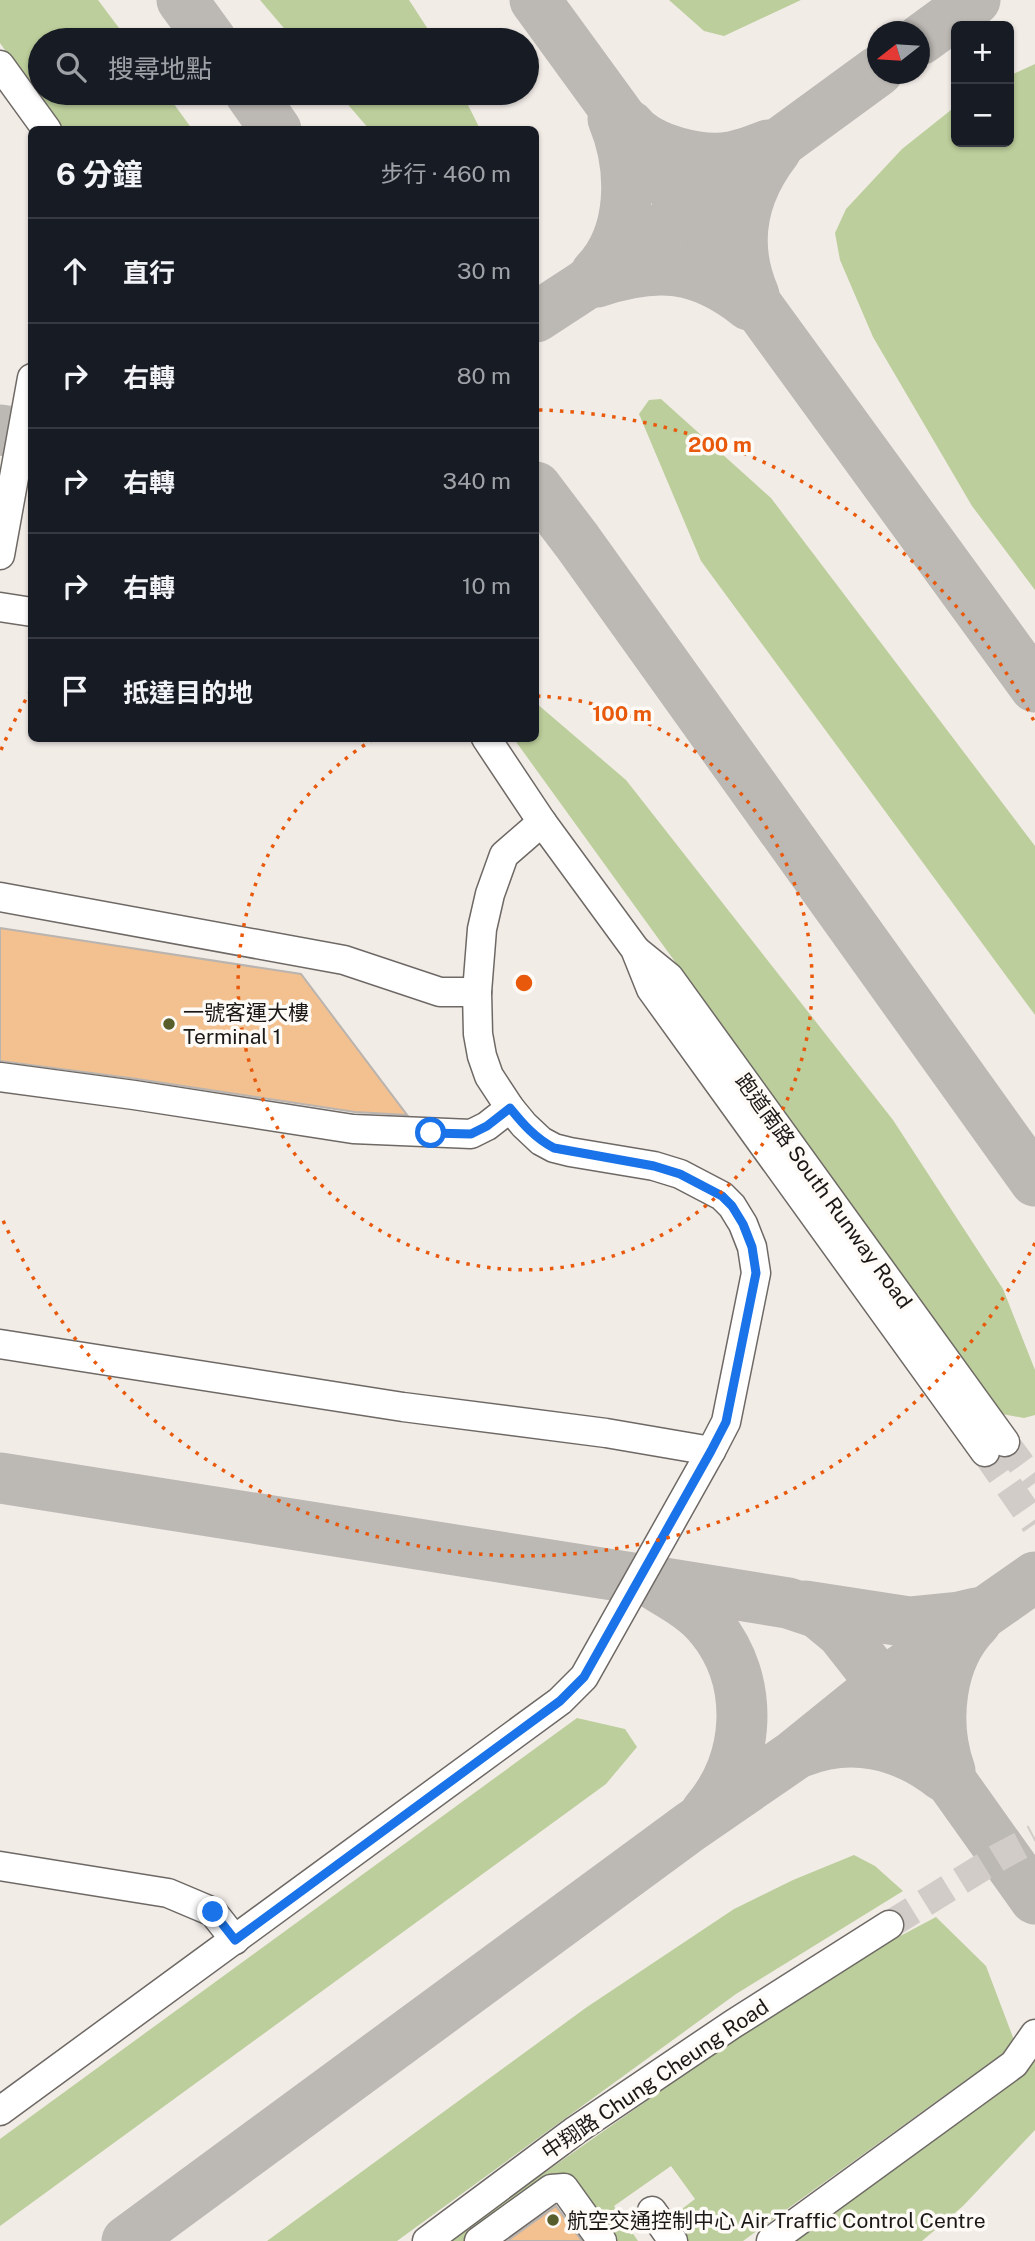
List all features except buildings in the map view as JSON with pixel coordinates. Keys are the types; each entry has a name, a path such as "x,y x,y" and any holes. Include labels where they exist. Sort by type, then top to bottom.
{"lane":[{"path":"0,65 28,104"},
{"path":"29,105 44,126"},
{"path":"0,555 28,400"},
{"path":"0,607 28,611"},
{"name":"跑道南路 South Runway Road","path":"489,742 542,822 635,949 651,989 995,1447"},
{"path":"0,2112 560,1701 584,1677 726,1422 756,1273 752,1247 732,1206 722,1196 680,1174 654,1166 554,1148 541,1141 510,1108 489,1076 482,1056 478,1034 477,992 482,929 490,894 505,855 542,822"},
{"path":"0,897 344,960 440,992 477,992"},
{"path":"0,1077 353,1129 471,1134 487,1126 510,1108"},
{"path":"0,1344 402,1407 606,1433 711,1451"},
{"path":"0,1866 168,1893 213,1912 235,1940"},
{"name":"中翔路 Chung Cheung Road","path":"427,2241 576,2130 889,1925"},
{"path":"771,2241 1014,2064 1035,2034"},
{"path":"480,2241 551,2189 564,2188 602,2241"},
{"path":"652,2211 673,2241"}],"green space":[{"path":"0,0 98,0 119,28 28,28 28,82 0,43"},
{"path":"260,0 409,0 427,28 284,28"},
{"path":"669,0 801,0 724,36 704,31"},
{"path":"1035,64 1035,590 972,506 873,337 840,260 835,233 846,209 902,149 951,110 951,147 1014,147 1014,74"},
{"path":"44,105 175,105 190,126 59,126"},
{"path":"348,105 468,105 478,126 366,126"},
{"path":"661,399 771,498 1035,846 1035,1015 701,561 639,414 649,400"},
{"path":"539,706 626,780 893,1120 1003,1289 1035,1370 1035,1415 1024,1418 1002,1414 516,742 539,742"},
{"path":"577,1718 625,1729 637,1747 606,1784 0,2226 0,2139"},
{"path":"854,1855 875,1866 903,1891 736,1994 397,2241 267,2241 587,2007 734,1909 793,1880"},
{"path":"936,1917 986,1966 1014,2040 1002,2054 743,2241 685,2241 670,2218 695,2199 671,2166 614,2206 638,2241 610,2241 566,2182 469,2241 447,2241 746,2031 842,1967"},
{"path":"1035,2055 1035,2130 963,2206 922,2241 789,2241"}],"taxiway":[{"path":"182,0 202,28"},
{"path":"535,0 1035,687"},
{"path":"930,33 975,0"},
{"path":"539,315 585,285 867,79"},
{"path":"258,105 273,126"},
{"path":"596,273 618,239 626,199 624,158 613,119"},
{"path":"629,125 649,141 691,156 731,157 768,145"},
{"path":"754,295 743,257 744,220 755,184 776,150"},
{"path":"597,282 639,272 677,271 713,282 749,305"},
{"path":"0,430 28,434"},
{"path":"539,491 1035,1181"},
{"path":"0,1478 788,1603 818,1613 841,1632 882,1684 1035,1899"},
{"path":"127,2241 690,1827 793,1756 882,1684 1035,1577"},
{"path":"655,1585 692,1609 711,1627 725,1648 741,1696 742,1721 732,1769 721,1792 706,1812"},
{"path":"805,1606 909,1622 976,1613"},
{"path":"950,1771 942,1733 943,1692 954,1654 976,1622"},
{"path":"801,1752 838,1743 875,1744 910,1756 943,1776"}],"tunnel":[{"path":"1005,1442 1035,1483"},
{"path":"985,1452 1035,1524"},
{"path":"889,1925 999,1857 1035,1838"}],"place":[{"name":"一號客運大樓 Terminal 1","path":"169,1024"},
{"name":"航空交通控制中心 Air Traffic Control Centre","path":"553,2220"}],"route":[{"path":"213,1912 235,1940 560,1701 584,1677 726,1422 756,1273 752,1247 743,1224 722,1196 680,1174 654,1166 554,1148 541,1141 510,1108 487,1126 471,1134 431,1133"}]}
